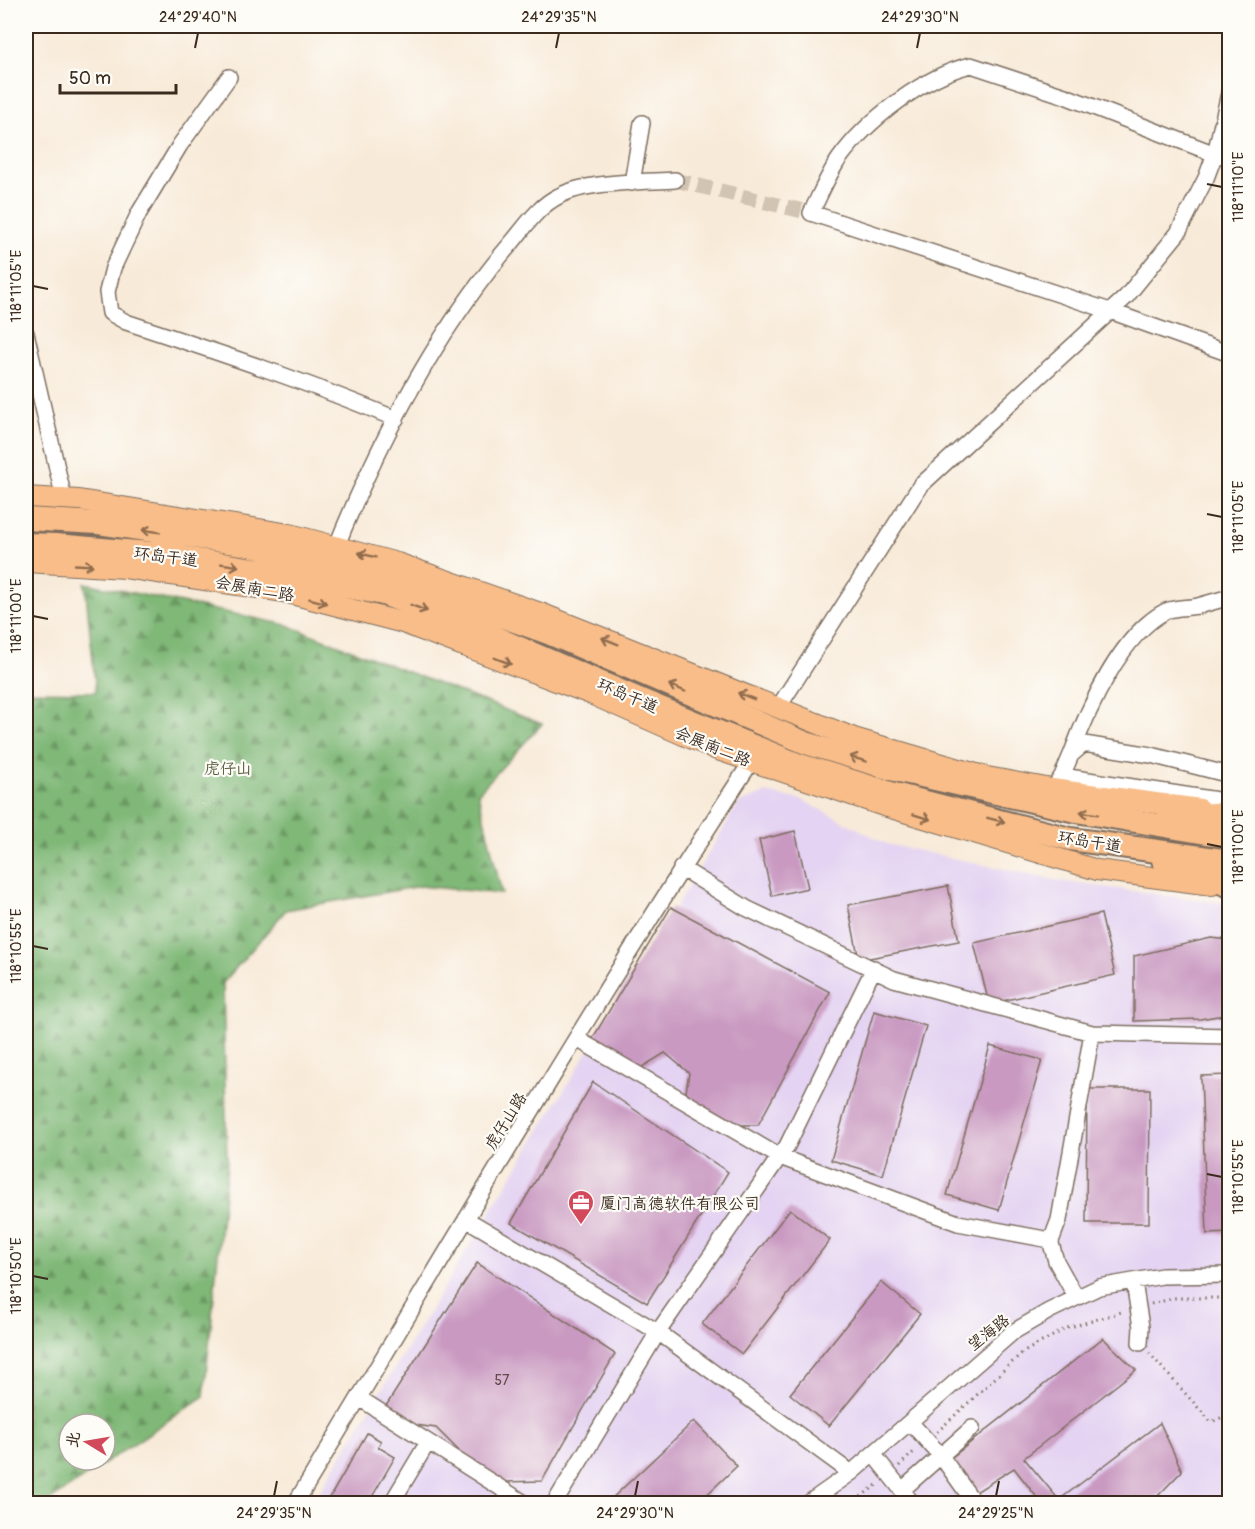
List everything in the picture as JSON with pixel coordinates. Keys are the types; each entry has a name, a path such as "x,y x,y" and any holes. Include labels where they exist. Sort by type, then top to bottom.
{"highway":[{"name":"环岛干道","path":"27,518 98,523 333,555 548,633 808,744 898,771 1076,811 1230,837"},
{"name":"环岛干道","path":"26,544 56,544 161,554 277,573 383,594 471,627 797,764 894,794 1070,839 1230,861"},
{"path":"1128,820 1230,813"},
{"path":"1128,847 1230,887"}],"main road":[{"path":"26,497 64,499 290,534 333,555 397,563 543,614 865,741 987,777 1057,783 1230,813"},
{"name":"会展南二路","path":"26,562 125,568 284,592 400,622 593,695 715,749 884,806 1097,870 1230,887"}],"street":[{"path":"1222,156 1065,96 971,65 934,79 870,124 839,159 811,213 1110,311 1230,354"},
{"path":"229,77 180,145 139,213 113,268 107,292 110,313 126,322 255,365 396,419"},
{"path":"778,708 920,486 1126,297 1178,232 1206,178 1222,156 1230,89"},
{"path":"632,183 642,123"},
{"path":"333,555 379,449 450,323 488,270 545,204 560,195 579,189 675,180"},
{"path":"26,333 64,499"},
{"path":"1230,597 1197,606 1168,610 1143,627 1121,655 1084,719 1071,755 1057,783 1230,802"},
{"path":"1071,755 1084,744 1151,755 1230,775"},
{"name":"虎仔山路","path":"296,1503 466,1219 681,868 751,762"},
{"path":"681,868 746,908 894,979 1092,1033 1230,1036"},
{"path":"554,1503 658,1332 788,1146 874,968"},
{"path":"1076,1297 1056,1261 1051,1241 1059,1220 1092,1033"},
{"path":"576,1039 780,1157 958,1223 1051,1241"},
{"path":"466,1219 658,1332 851,1473"},
{"name":"望海路","path":"807,1503 851,1473 1013,1332 1076,1297 1099,1287 1162,1276 1230,1275"},
{"path":"1134,1282 1141,1327 1140,1343"},
{"path":"359,1398 526,1503"},
{"path":"910,1422 941,1456 975,1503"},
{"path":"902,1490 972,1428"},
{"path":"391,1503 428,1442"},
{"path":"873,1454 913,1503"}],"path":[{"path":"851,1503 890,1474 1022,1353 1067,1328 1175,1298 1230,1299"},
{"path":"1140,1343 1210,1422 1230,1414"}],"shaded area":[{"path":"766,793 802,800 887,844 1059,881 1229,904 1229,1503 312,1504 739,803"}],"green space":[{"name":"虎仔山","path":"85,583 287,625 542,724 478,793 502,894 420,886 286,910 223,983 227,1164 204,1396 117,1455 117,1412 57,1412 57,1472 92,1472 46,1503 26,1503 26,691 96,692"}],"building":[{"path":"795,831 808,888 772,896 759,840"},
{"path":"948,886 959,941 859,960 848,905"},
{"path":"671,907 830,992 758,1125 731,1125 685,1098 689,1073 665,1053 639,1069 591,1041"},
{"path":"1101,914 1115,975 989,1004 974,943"},
{"path":"1211,938 1230,940 1230,1014 1200,1019 1134,1021 1134,956"},
{"path":"874,1011 926,1026 883,1175 831,1160"},
{"path":"990,1046 1042,1060 999,1210 947,1195"},
{"path":"1230,1075 1230,1233 1207,1234 1201,1076"},
{"path":"593,1082 728,1172 647,1303 511,1223"},
{"path":"1087,1089 1150,1089 1149,1223 1086,1223"},
{"path":"790,1209 830,1240 742,1354 702,1324"},
{"path":"477,1263 615,1354 542,1481 504,1482 458,1457 459,1451 436,1428 402,1423 386,1406"},
{"path":"881,1282 920,1314 829,1426 790,1394"},
{"path":"1103,1338 1136,1370 1024,1458 1059,1500 1160,1423 1182,1471 1150,1504 1042,1504 1014,1468 976,1492 951,1458"},
{"path":"694,1421 737,1466 697,1504 606,1504"},
{"path":"367,1433 381,1441 378,1447 395,1457 368,1504 326,1504"}],"tunnel":[{"path":"675,180 811,213"}],"place":[{"name":"厦门高德软件有限公司","path":"581,1226"}]}
